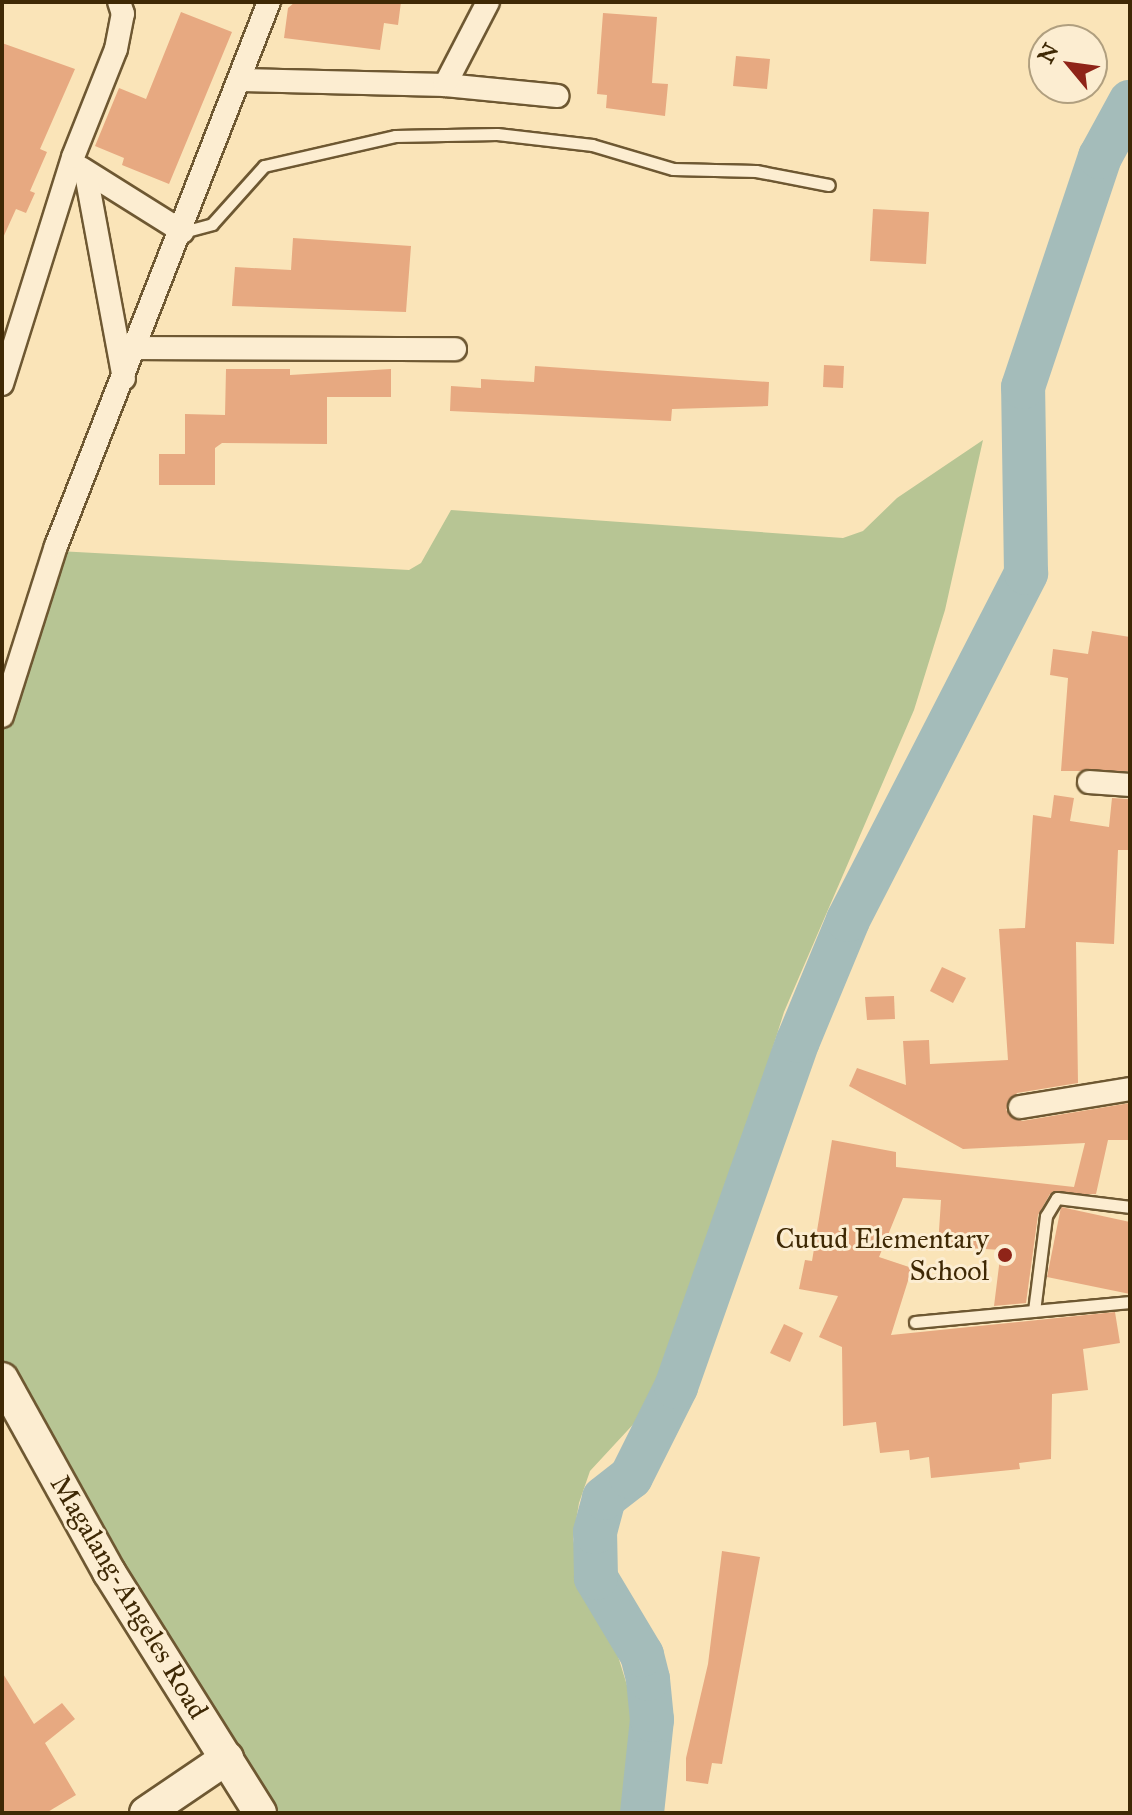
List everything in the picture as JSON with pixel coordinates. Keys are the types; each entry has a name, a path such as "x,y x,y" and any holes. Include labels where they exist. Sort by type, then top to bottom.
{"main road":[{"name":"Magalang-Angeles Road","path":"2,1379 109,1572 260,1813"},
{"path":"146,1813 227,1758"}],"street":[{"path":"2,384 80,165 116,49 123,14 119,2"},
{"path":"2,716 56,546 183,232 269,2"},
{"path":"445,85 488,2"},
{"path":"242,80 445,85 557,96"},
{"path":"80,165 183,232"},
{"path":"80,165 124,379"},
{"path":"136,348 455,349"},
{"path":"1089,782 1130,785"},
{"path":"1020,1107 1130,1089"}],"lane":[{"path":"183,232 212,224 264,166 395,136 497,134 568,142 673,169 756,171 829,185"},
{"path":"1034,1311 1046,1216 1057,1198 1130,1207"},
{"path":"915,1322 1130,1302"}],"green space":[{"path":"983,440 945,610 914,710 784,1012 674,1361 652,1404 590,1471 579,1503 573,1539 585,1589 613,1640 634,1708 637,1762 629,1813 271,1813 2,1365 2,708 58,551 409,570 421,563 451,510 843,538 863,531 897,498"}],"building":[{"path":"295,2 401,2 398,25 384,23 380,50 284,38 288,8"},
{"path":"181,12 232,32 169,184 122,165 124,158 95,146 119,88 146,99"},
{"path":"603,13 657,17 652,83 668,84 665,116 606,108 607,95 597,94"},
{"path":"2,43 75,69 40,149 47,152 30,191 35,193 26,213 16,209 2,240"},
{"path":"736,56 770,59 767,89 733,86"},
{"path":"873,209 929,212 926,264 870,261"},
{"path":"293,238 411,246 406,312 232,306 235,267 291,270"},
{"path":"824,365 844,366 843,388 823,387"},
{"path":"535,366 769,382 768,406 672,409 671,421 450,411 451,386 481,388 481,379 534,382"},
{"path":"226,369 290,369 290,375 391,369 391,397 327,397 327,444 222,443 215,448 215,485 159,485 159,454 185,454 185,414 225,415"},
{"path":"1092,631 1130,637 1130,771 1061,771 1068,678 1050,675 1053,649 1088,654"},
{"path":"1054,795 1074,798 1070,821 1109,827 1112,798 1128,799 1130,850 1118,850 1114,944 1076,942 1078,1083 1017,1093 1006,1110 1022,1121 1130,1103 1130,1140 1108,1140 1096,1194 1050,1194 1038,1215 1026,1303 994,1306 1001,1250 938,1246 941,1200 903,1198 879,1257 912,1268 891,1335 1115,1312 1120,1343 1083,1349 1088,1390 1052,1394 1051,1459 1019,1463 1020,1469 931,1478 929,1457 910,1460 909,1450 880,1453 876,1422 843,1426 842,1347 819,1337 838,1296 799,1289 805,1260 812,1261 832,1140 896,1152 896,1167 1074,1187 1085,1143 963,1149 849,1086 857,1068 906,1085 903,1041 929,1040 930,1064 1008,1060 999,929 1025,928 1033,815 1051,818"},
{"path":"942,967 966,978 953,1003 930,991"},
{"path":"894,996 895,1019 867,1020 865,997"},
{"path":"1061,1207 1130,1222 1130,1294 1047,1277"},
{"path":"784,1324 803,1333 790,1362 770,1353"},
{"path":"722,1551 760,1557 722,1764 712,1763 708,1784 686,1781 686,1758 708,1664"},
{"path":"2,1672 34,1724 62,1703 75,1719 45,1743 76,1795 46,1813 2,1813"}],"waterway":[{"path":"642,1813 652,1720 648,1679 642,1655 596,1578 595,1532 604,1498 631,1477 676,1387 798,1041 848,920 1026,573 1023,387 1100,157 1130,102"}],"place":[{"name":"Cutud Elementary School","path":"1005,1255"}]}
